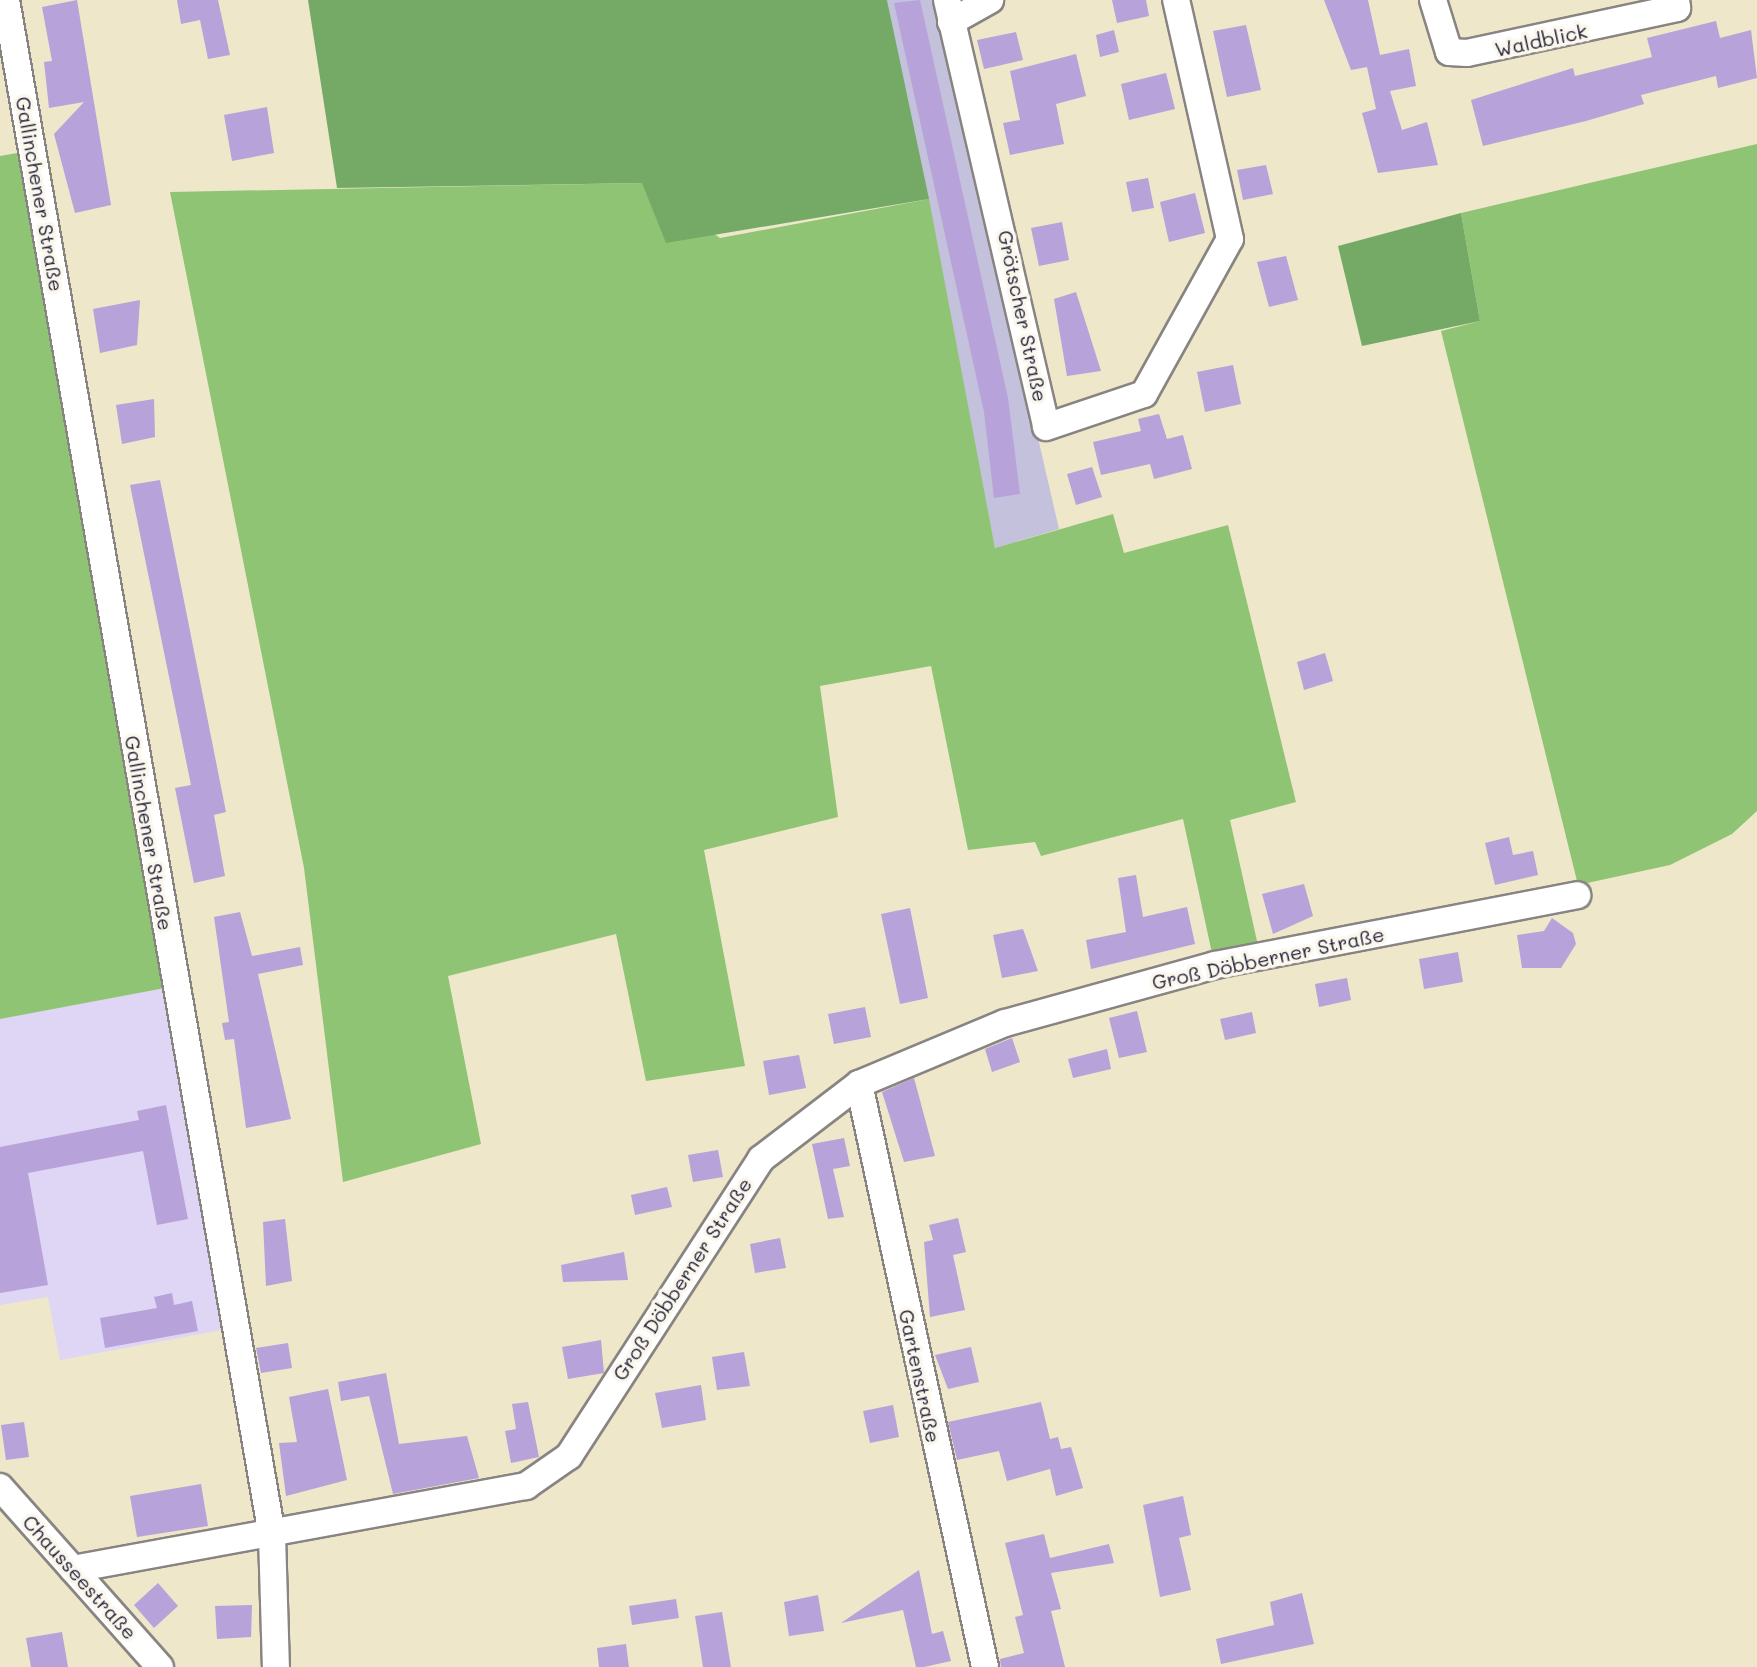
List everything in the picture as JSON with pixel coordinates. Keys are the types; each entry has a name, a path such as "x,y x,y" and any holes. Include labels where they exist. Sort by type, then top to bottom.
{"street":[{"name":"Gallinchener Straße","path":"6,0 7,50 272,1535 276,1667"},
{"name":"Grötscher Straße","path":"990,0 949,11 980,159 1004,222 1046,427 1144,394 1230,239 1176,0"},
{"name":"Waldblick","path":"1433,0 1449,52 1467,53 1677,8 1676,0"},
{"name":"Groß Döbberner Straße","path":"73,1569 493,1497 526,1486 569,1456 739,1188 761,1159 859,1084 1005,1023 1215,965 1577,895"},
{"name":"Gartenstraße","path":"859,1084 985,1667"},
{"name":"Chausseestraße","path":"0,1487 160,1667"}],"shaded area":[{"path":"887,0 937,0 1059,529 995,548"},
{"path":"165,988 227,1329 60,1360 48,1297 0,1305 0,1018"}],"green space":[{"path":"308,0 887,0 929,199 666,243 642,183 337,188"},
{"path":"1757,144 1757,811 1732,834 1670,865 1578,885 1441,331 1480,321 1461,213"},
{"path":"23,152 165,988 0,1019 0,156"},
{"path":"643,183 720,238 929,199 995,548 1113,514 1124,553 1228,525 1296,802 1230,820 1259,950 1213,958 1183,819 1041,856 1035,842 968,850 931,666 820,686 838,817 704,850 745,1066 646,1081 616,934 448,976 481,1144 343,1182 304,868 170,192"},
{"path":"1461,213 1480,321 1362,346 1338,246"}],"building":[{"path":"77,0 111,205 75,213 54,134 84,102 49,108 44,62 52,61 42,7"},
{"path":"177,0 218,0 230,55 208,59 200,20 181,24"},
{"path":"920,0 1008,398 1020,494 994,498 984,412 894,3"},
{"path":"1112,0 1146,0 1149,16 1117,23"},
{"path":"1324,0 1368,0 1380,55 1409,49 1416,86 1390,91 1402,130 1427,122 1438,165 1378,173 1362,113 1376,109 1367,67 1351,70"},
{"path":"1716,21 1720,38 1751,30 1757,78 1718,88 1716,76 1641,95 1644,104 1483,146 1471,100 1573,68 1575,76 1652,57 1647,38"},
{"path":"1246,25 1261,90 1227,97 1213,31"},
{"path":"1114,30 1119,52 1100,57 1096,35"},
{"path":"1016,32 1023,60 984,69 977,40"},
{"path":"1076,54 1086,96 1056,104 1064,144 1010,155 1003,123 1020,120 1010,71"},
{"path":"1166,73 1175,109 1129,120 1121,84"},
{"path":"267,107 274,153 232,161 224,115"},
{"path":"1266,165 1273,194 1243,200 1237,170"},
{"path":"1148,178 1154,208 1132,212 1126,182"},
{"path":"1195,193 1205,233 1169,242 1160,202"},
{"path":"1062,222 1069,260 1039,266 1031,228"},
{"path":"1286,256 1298,300 1269,307 1257,262"},
{"path":"1076,292 1101,371 1067,376 1054,299"},
{"path":"140,300 137,345 100,353 93,309"},
{"path":"1233,365 1241,404 1205,412 1197,372"},
{"path":"154,399 155,437 122,444 116,405"},
{"path":"1159,414 1167,439 1183,435 1192,469 1154,479 1150,464 1101,475 1093,442 1141,431 1138,419"},
{"path":"1092,467 1102,497 1076,505 1067,474"},
{"path":"160,480 226,812 214,815 225,876 194,883 175,788 191,785 130,485"},
{"path":"1325,653 1333,681 1304,690 1297,662"},
{"path":"1509,837 1513,855 1533,851 1538,875 1495,885 1485,843"},
{"path":"1136,875 1143,917 1187,907 1195,944 1091,969 1086,940 1126,932 1118,878"},
{"path":"1304,884 1313,916 1273,934 1262,894"},
{"path":"910,908 928,998 900,1004 881,914"},
{"path":"240,912 252,956 300,947 303,965 258,974 291,1119 246,1128 234,1039 225,1040 222,1023 229,1022 214,917"},
{"path":"1552,918 1573,933 1576,944 1561,968 1522,968 1517,935 1544,931"},
{"path":"1023,929 1038,971 1002,978 993,935"},
{"path":"1458,952 1463,982 1424,989 1419,959"},
{"path":"1347,978 1351,1000 1319,1007 1315,984"},
{"path":"865,1007 871,1037 834,1044 828,1014"},
{"path":"1137,1011 1147,1052 1119,1058 1109,1018"},
{"path":"1252,1012 1256,1033 1225,1040 1220,1019"},
{"path":"1012,1038 1020,1062 992,1072 985,1049"},
{"path":"1107,1049 1111,1069 1073,1078 1068,1059"},
{"path":"799,1055 806,1088 769,1095 763,1061"},
{"path":"914,1078 935,1156 904,1162 882,1092"},
{"path":"166,1105 188,1219 157,1225 143,1151 28,1173 48,1285 0,1293 0,1147 139,1120 137,1111"},
{"path":"844,1138 850,1166 833,1169 844,1217 828,1219 812,1144"},
{"path":"718,1150 723,1177 693,1182 688,1155"},
{"path":"667,1187 672,1207 635,1215 631,1195"},
{"path":"958,1218 966,1252 953,1255 965,1310 930,1317 924,1242 933,1240 929,1225"},
{"path":"285,1219 292,1281 266,1286 263,1222"},
{"path":"780,1238 786,1268 755,1273 750,1244"},
{"path":"624,1252 628,1280 563,1282 561,1265"},
{"path":"172,1293 174,1305 192,1301 198,1331 105,1348 100,1318 157,1308 154,1297"},
{"path":"601,1340 604,1373 568,1379 562,1347"},
{"path":"288,1343 292,1368 261,1373 256,1348"},
{"path":"971,1347 979,1382 948,1389 935,1355"},
{"path":"744,1352 750,1386 717,1390 712,1357"},
{"path":"386,1373 399,1444 467,1436 479,1478 393,1494 369,1396 341,1401 338,1382"},
{"path":"701,1385 706,1420 662,1428 655,1393"},
{"path":"328,1389 347,1480 286,1496 279,1443 297,1442 289,1397"},
{"path":"528,1402 539,1457 511,1463 505,1431 516,1429 512,1404"},
{"path":"1041,1402 1050,1439 1058,1437 1061,1449 1071,1447 1083,1488 1056,1496 1050,1469 1007,1481 999,1451 957,1460 948,1422"},
{"path":"893,1405 899,1437 870,1443 863,1411"},
{"path":"24,1422 29,1457 6,1460 1,1425"},
{"path":"201,1484 208,1526 137,1537 130,1496"},
{"path":"1183,1496 1191,1535 1179,1538 1191,1590 1160,1597 1143,1505"},
{"path":"1044,1534 1050,1558 1109,1544 1114,1563 1051,1573 1061,1609 1051,1611 1065,1667 1001,1667 1000,1659 1024,1653 1015,1617 1023,1615 1005,1543"},
{"path":"919,1570 932,1634 943,1631 951,1661 924,1667 916,1667 903,1610 841,1623"},
{"path":"158,1583 178,1606 154,1628 134,1605"},
{"path":"1302,1593 1314,1644 1221,1664 1216,1639 1274,1625 1270,1602"},
{"path":"818,1595 824,1631 789,1636 784,1602"},
{"path":"676,1599 679,1618 632,1625 629,1606"},
{"path":"252,1605 251,1637 217,1639 215,1606"},
{"path":"722,1612 731,1667 703,1667 695,1616"},
{"path":"62,1632 68,1667 31,1667 26,1638"},
{"path":"626,1644 629,1667 599,1667 597,1648"}]}
